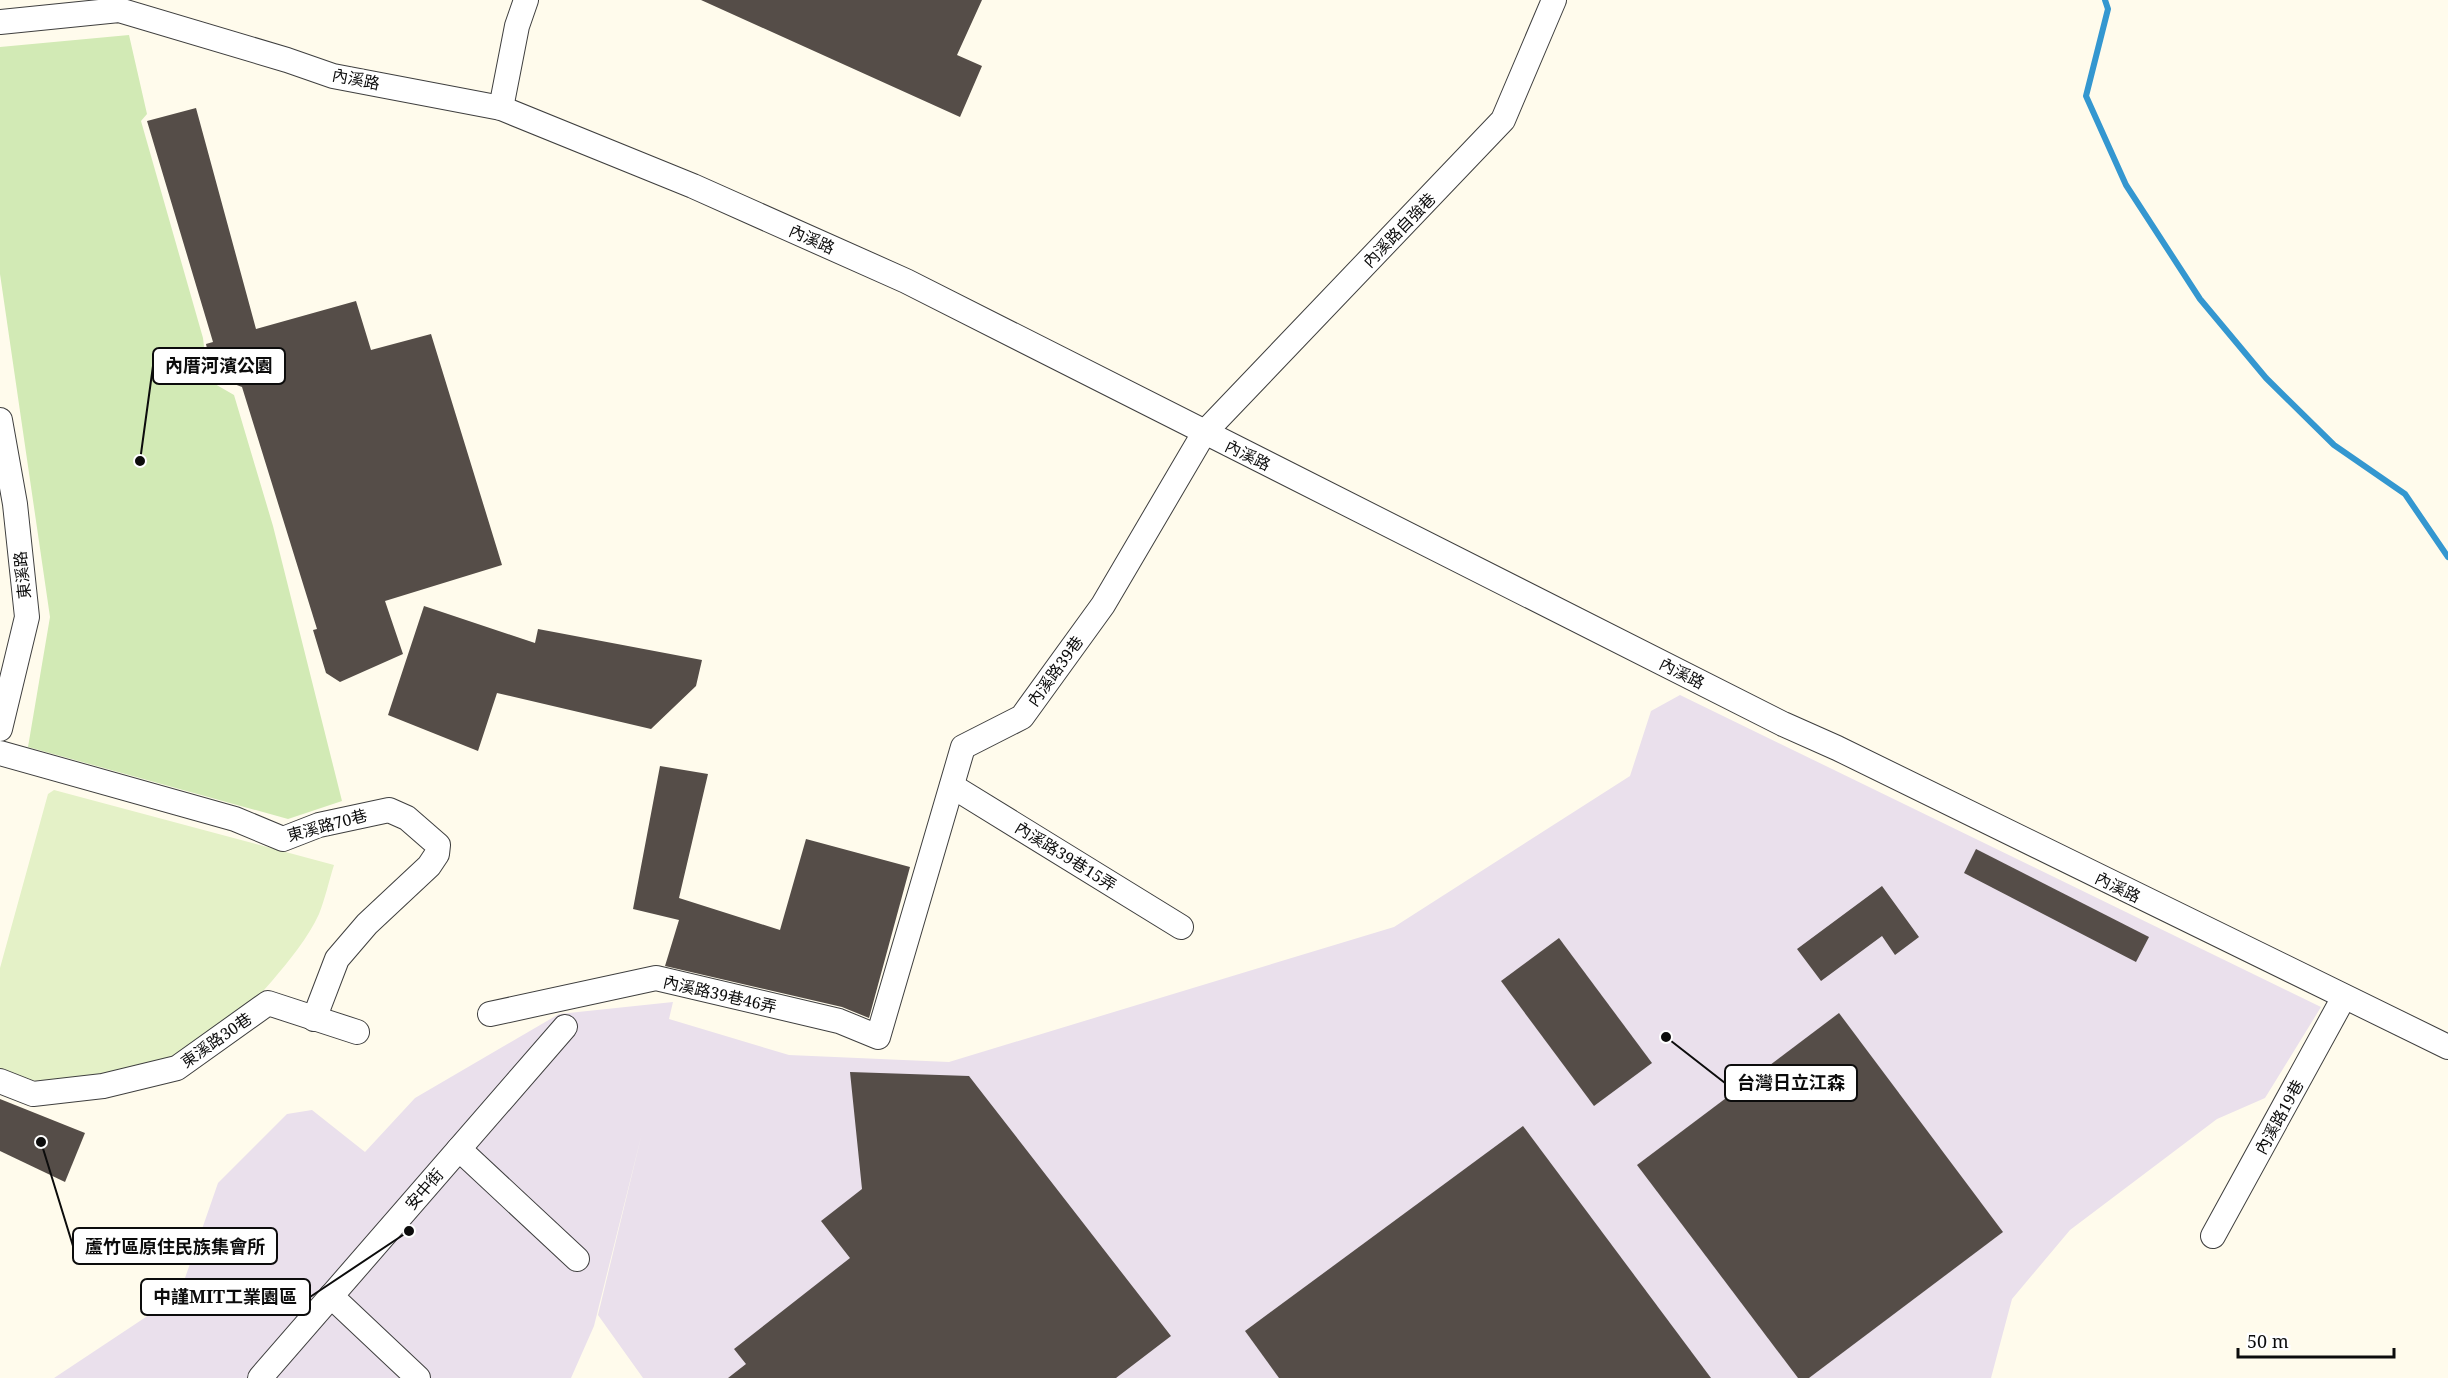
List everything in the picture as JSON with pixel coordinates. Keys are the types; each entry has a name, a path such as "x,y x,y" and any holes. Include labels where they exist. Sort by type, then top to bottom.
{"street":[{"path":"501,108 517,26 526,0"},
{"name":"內溪路自強巷","path":"1204,433 1503,120 1554,0"},
{"name":"內溪路","path":"0,22 119,10 333,76 501,108 693,186 906,281 1783,724 1838,748 2448,1047"},
{"name":"東溪路","path":"0,420 15,504 27,617 0,729"},
{"name":"內溪路39巷","path":"878,1037 963,747 1022,717 1103,605 1204,433"},
{"name":"東溪路70巷","path":"0,753 235,819 284,839 319,825 364,814 389,810 407,818 438,845 437,854 414,881 367,924 337,959 314,1019"},
{"name":"內溪路39巷15弄","path":"952,786 1181,927"},
{"name":"內溪路39巷46弄","path":"490,1014 656,978 839,1022 878,1037"},
{"name":"內溪路19巷","path":"2213,1236 2344,997"},
{"name":"東溪路30巷","path":"0,1081 33,1094 103,1086 177,1068 268,1004 357,1032"},
{"name":"安中街","path":"260,1378 565,1027"},
{"path":"459,1149 577,1258"},
{"path":"331,1296 418,1378"}],"shaded area":[{"path":"1680,695 2321,1007 2265,1098 2217,1119 2070,1230 2012,1299 1991,1378 643,1378 598,1315 642,1133 594,1326 571,1378 54,1378 158,1309 185,1278 218,1183 287,1114 312,1110 365,1152 415,1098 559,1014 673,1002 669,1019 789,1055 949,1062 1394,927 1630,776 1651,711"}],"green space":[{"path":"129,35 147,114 141,121 203,338 208,380 234,395 273,526 342,801 288,819 28,747 50,617 0,274 0,47"},
{"path":"54,790 334,865 319,914 298,949 272,981 243,1011 214,1035 183,1053 150,1067 116,1076 79,1080 41,1081 0,1078 0,968 48,794"}],"building":[{"path":"701,0 982,0 957,55 982,66 960,117"},
{"path":"196,108 256,329 356,301 371,350 431,334 502,565 385,601 403,654 340,682 326,673 313,630 317,629 242,387 213,376 206,344 213,342 147,121"},
{"path":"424,606 535,643 538,629 702,660 696,686 651,729 497,693 478,751 388,715"},
{"path":"660,766 708,774 679,898 780,930 806,839 910,867 869,1018 842,1007 665,966 679,920 633,909"},
{"path":"1976,849 2149,937 2136,962 1964,873"},
{"path":"1882,886 1919,937 1895,955 1882,936 1821,981 1797,949"},
{"path":"1559,938 1652,1063 1594,1106 1501,981"},
{"path":"1839,1013 2003,1232 1809,1378 1798,1378 1637,1165"},
{"path":"850,1072 969,1076 1171,1336 1116,1378 728,1378 746,1364 734,1349 850,1258 821,1221 862,1189"},
{"path":"0,1099 85,1133 65,1182 0,1151"},
{"path":"1523,1126 1711,1378 1279,1378 1245,1331"}],"waterway":[{"path":"2105,0 2108,9 2086,96 2126,185 2200,299 2266,378 2334,445 2405,494 2448,557"}],"place":[{"name":"內厝河濱公園","path":"140,461"},
{"name":"台灣日立江森","path":"1666,1037"},
{"name":"蘆竹區原住民族集會所","path":"41,1142"},
{"name":"中謹MIT工業園區","path":"409,1231"}]}
